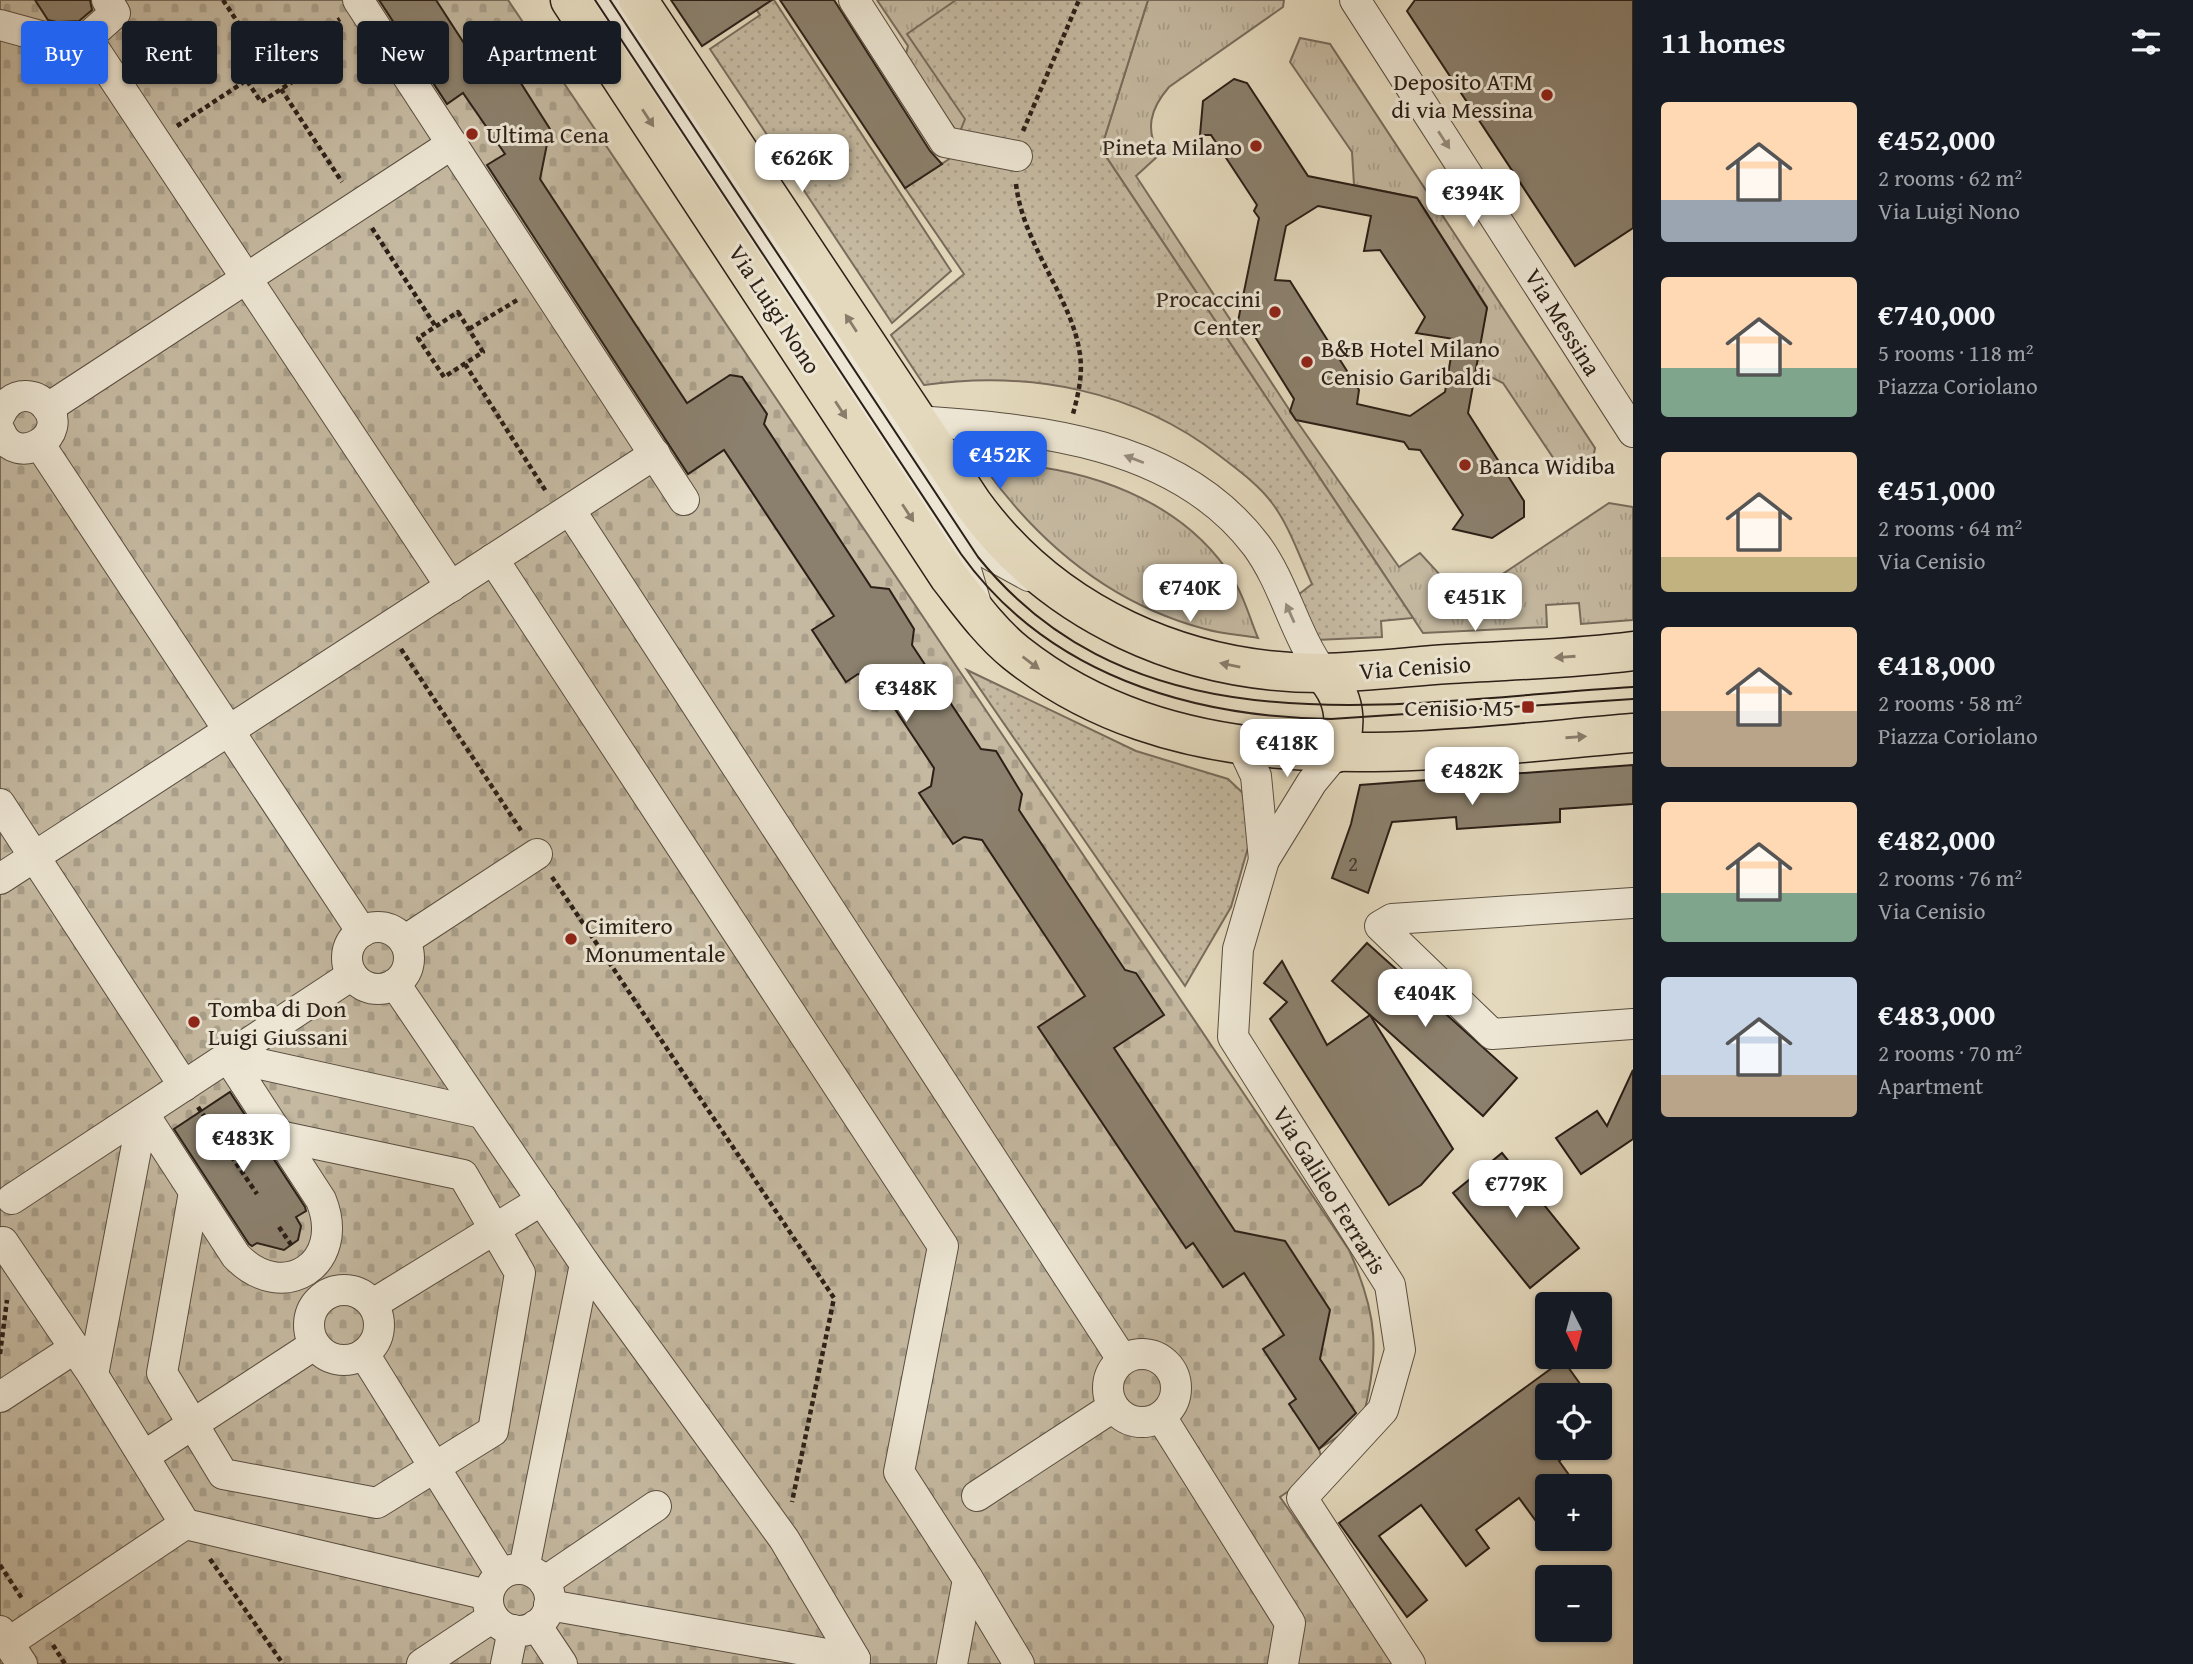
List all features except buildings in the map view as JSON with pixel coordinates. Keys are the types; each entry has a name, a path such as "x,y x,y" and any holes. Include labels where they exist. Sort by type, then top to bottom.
{"main road":[{"name":"Via Luigi Nono","path":"570,0 949,577 980,618 1014,651 1050,678 1109,708 1189,735 1242,746 1336,753"},
{"path":"638,0 916,421 1000,539 1054,588"},
{"name":"Via Cenisio","path":"1054,588 1137,636 1179,652 1233,666 1323,673 1633,651"},
{"path":"1323,673 1338,692 1344,713 1343,734 1336,753 1633,733"}],"street":[{"path":"106,21 115,13 107,0"},
{"path":"603,0 956,536 980,618"},
{"path":"854,0 945,142 1017,156"},
{"name":"Via Messina","path":"1355,0 1633,432"},
{"path":"360,3 684,500"},
{"path":"0,25 21,31"},
{"path":"108,68 450,587"},
{"path":"48,408 452,144"},
{"path":"27,396 36,398 48,408 52,416 51,433 40,445 24,449 8,443 2,417 27,396"},
{"path":"916,421 1067,436 1169,473 1203,493 1234,519 1258,548 1301,640 1323,673"},
{"path":"40,445 362,932"},
{"path":"0,879 655,454"},
{"path":"565,512 1122,1359"},
{"path":"956,536 1054,588"},
{"path":"492,559 943,1246 899,1472 1019,1664"},
{"path":"1242,746 1255,776 1264,860"},
{"path":"1264,860 1312,782 1336,753"},
{"path":"0,804 184,1086"},
{"path":"404,941 537,854"},
{"name":"Via Galileo Ferraris","path":"1264,860 1238,949 1233,1037 1390,1285 1400,1350 1383,1410 1302,1498 1410,1664"},
{"path":"1633,903 1392,919 1380,926 1492,1034 1633,1024"},
{"path":"370,928 390,929 404,941 410,960 403,977 395,984 387,988 367,987 352,975 347,956 354,939 362,932 370,928"},
{"path":"352,975 142,1113 6,1194 16,1208 15,1227 5,1248 93,1375 185,1524 518,1600 854,1661"},
{"path":"395,984 585,1264 784,1539 854,1661"},
{"path":"228,1057 482,1113"},
{"path":"228,1057 321,1200 329,1219 328,1239 321,1256 299,1258"},
{"path":"142,1113 236,1256 249,1270 268,1278 288,1278 299,1258"},
{"path":"93,1375 142,1113"},
{"path":"194,1192 162,1373 223,1474 377,1503 493,1431 520,1273 463,1175 279,1136"},
{"path":"373,1304 542,1200"},
{"path":"299,1258 323,1296"},
{"path":"506,1664 585,1264"},
{"path":"344,1289 365,1296 373,1304 379,1325 377,1336 364,1354 354,1359 332,1359 314,1345 308,1324 315,1303 323,1296 344,1289"},
{"path":"144,1456 314,1345"},
{"path":"0,1398 75,1348"},
{"path":"364,1354 518,1600 562,1664"},
{"path":"1143,1354 1154,1356 1171,1369 1176,1390 1169,1410 1161,1417 1151,1421 1130,1421 1113,1407 1107,1387 1109,1376 1122,1359 1143,1354"},
{"path":"977,1496 1113,1407"},
{"path":"1161,1417 1290,1623 1283,1664"},
{"path":"422,1664 656,1506"},
{"path":"10,1646 185,1524"},
{"path":"952,1664 968,1579"}],"path":[{"path":"223,0 237,21"},
{"path":"1067,436 1077,400 1080,357 1076,336 1027,228 1018,199 1017,156 1027,119 1079,0"},
{"path":"334,21 360,3"},
{"path":"156,140 241,84"},
{"path":"250,84 261,102 289,84"},
{"path":"281,89 436,327"},
{"path":"469,329 544,284"},
{"path":"458,312 483,352 444,377 418,338 436,327 458,312"},
{"path":"465,364 565,512"},
{"path":"387,628 834,1298 784,1539"},
{"path":"201,1111 257,1194"},
{"path":"279,1227 299,1258"},
{"path":"0,1354 5,1248"},
{"path":"185,1524 283,1664"}],"green space":[{"name":"Cimitero Monumentale","path":"0,0 508,0 522,21 463,21 463,84 565,84 1349,1250 1366,1295 1373,1334 1372,1375 1362,1421 1319,1449 1324,1467 1280,1497 1396,1664 0,1664"},
{"path":"750,0 774,0 951,271 892,323 710,49 760,15"},
{"path":"877,0 1068,0 959,135 905,58 908,46"},
{"path":"956,0 1148,0 1101,149 1413,618 1381,621 1382,637 1316,640 1298,595 1312,584 1289,531 1267,496 1220,456 1187,433 1153,415 1080,390 1041,383 1003,380 924,385 891,335 964,274 905,188 949,159 965,119 907,34"},
{"path":"1148,0 1284,0 1283,7 1169,87 1157,103 1152,119 1152,136 1159,155 1136,176 1296,420 1399,567 1420,553 1441,576 1458,583 1492,581 1609,503 1633,507 1633,620 1581,624 1579,603 1546,605 1547,627 1423,633 1101,149"},
{"path":"1300,38 1330,44 1595,448 1590,475 1562,471 1503,383 1475,369 1487,307 1417,198 1354,185 1352,152 1290,62"},
{"path":"1024,465 1084,476 1114,486 1142,498 1193,532 1233,579 1258,638 1211,631 1171,618 1139,604 1080,568 1029,522 984,467"},
{"path":"967,670 1136,751 1228,779 1246,796 1251,837 1231,907 1185,986"}],"tram line":[{"path":"595,0 961,554 996,595 1035,630 1078,658 1125,681 1174,698 1225,709 1278,716 1331,719 1633,699"},
{"path":"610,0 978,557 1044,621 1117,664 1197,690 1282,703 1369,705 1458,701 1633,687"}],"place":[{"name":"Deposito ATM di via Messina","path":"1547,95"},
{"name":"Ultima Cena","path":"472,134"},
{"name":"Pineta Milano","path":"1256,146"},
{"name":"Procaccini Center","path":"1275,312"},
{"name":"B&B Hotel Milano Cenisio Garibaldi","path":"1307,362"},
{"name":"Banca Widiba","path":"1465,465"},
{"name":"Cenisio M5","path":"1528,707"},
{"name":"Cimitero Monumentale","path":"571,939"},
{"name":"Tomba di Don Luigi Giussani","path":"194,1022"}]}
